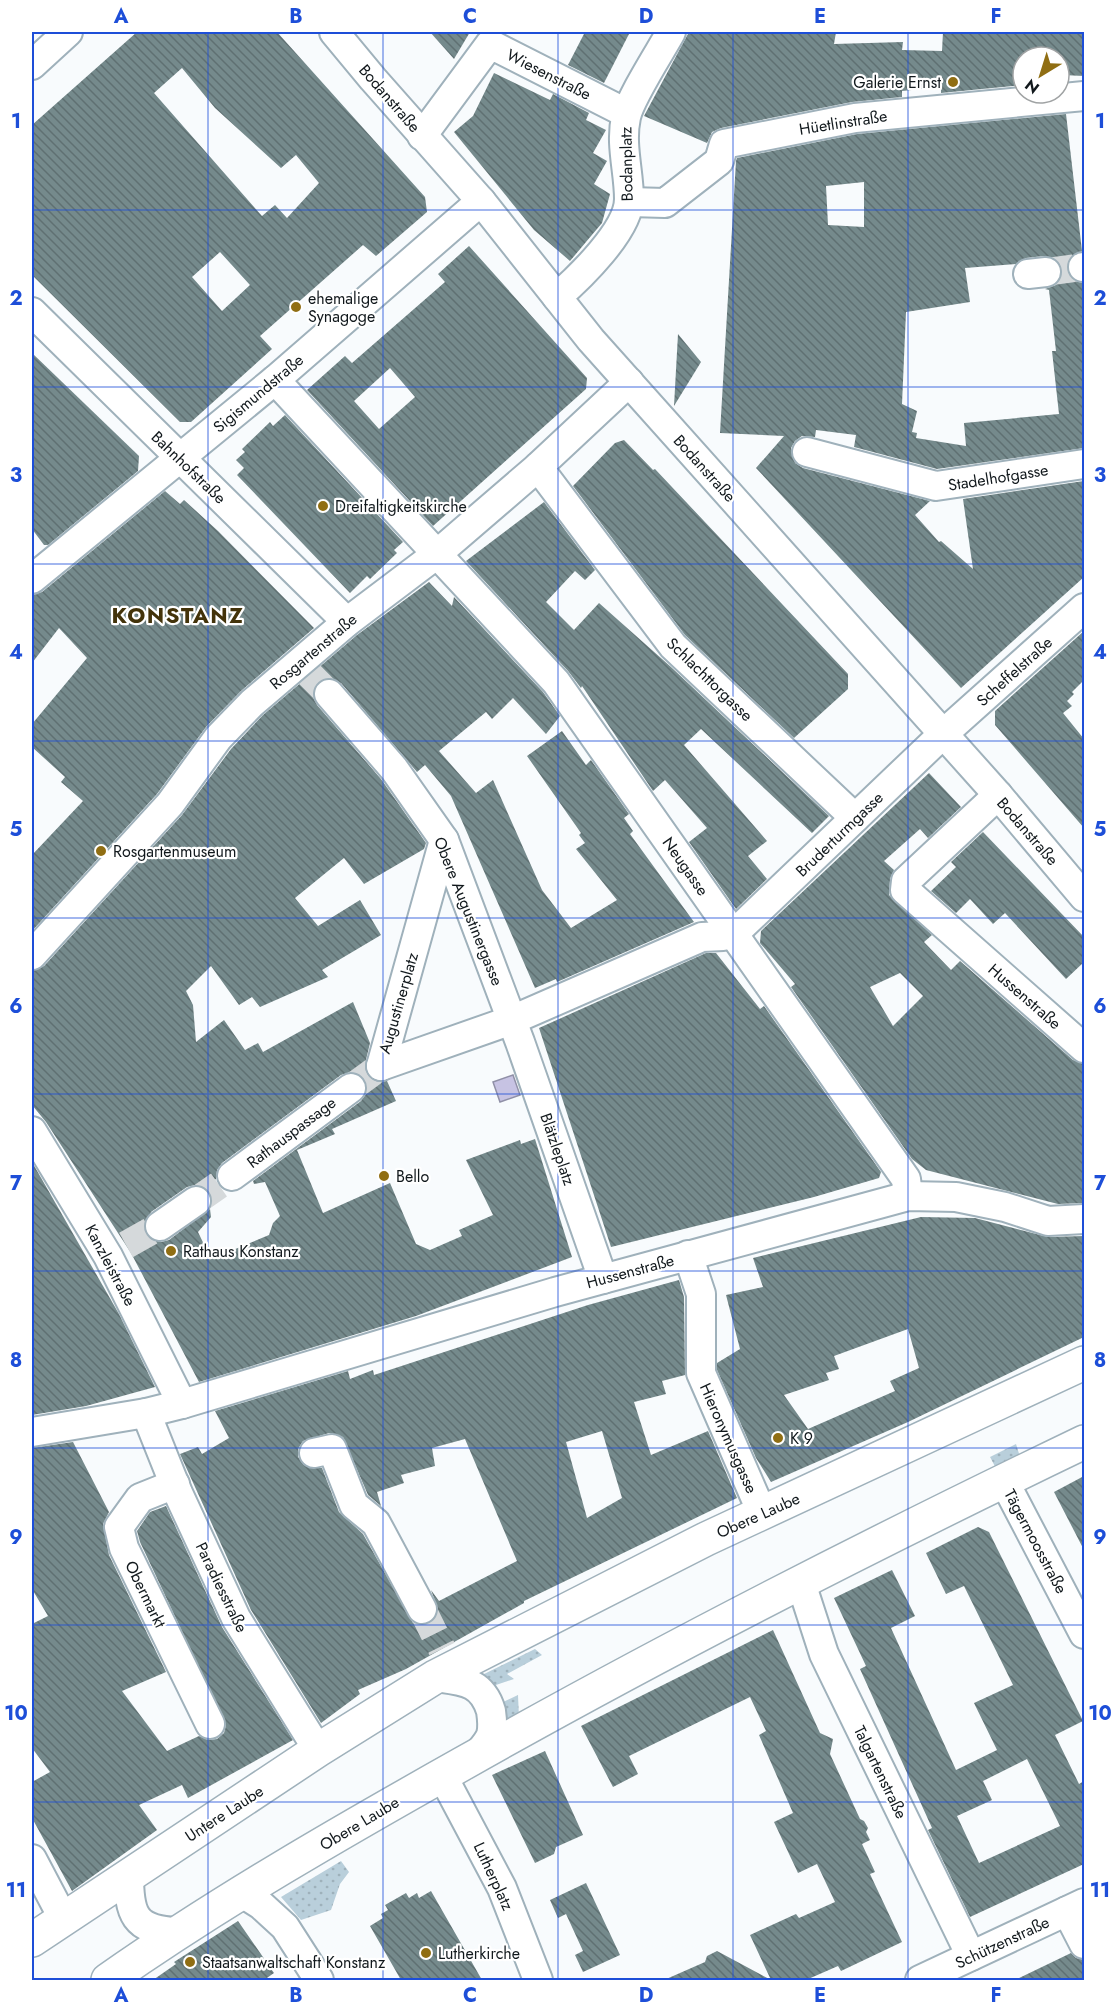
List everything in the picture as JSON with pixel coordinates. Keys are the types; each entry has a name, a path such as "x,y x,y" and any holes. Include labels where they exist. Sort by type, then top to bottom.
{"main road":[{"name":"Obere Laube","path":"318,1750 443,1665 706,1539 1084,1363"},
{"name":"Obere Laube","path":"242,1893 442,1775 697,1636 1084,1442"},
{"name":"Untere Laube","path":"32,1940 318,1750"},
{"path":"108,1980 177,1932 242,1893"}],"street":[{"path":"32,64 68,32"},
{"name":"Bodanstraße","path":"334,32 422,136 481,201 557,297 629,382 1083,891"},
{"path":"626,113 670,32"},
{"name":"Wiesenstraße","path":"422,136 490,44 626,113"},
{"name":"Hüetlinstraße","path":"630,202 665,203 719,161 724,144 855,118 1084,100"},
{"name":"Bodanplatz","path":"557,297 583,274 613,239 630,202 622,138 626,113"},
{"name":"Sigismundstraße","path":"36,568 179,458 275,380 481,201"},
{"name":"Bahnhofstraße","path":"32,312 347,622"},
{"name":"Neugasse","path":"275,380 556,682 906,1179 908,1196"},
{"name":"Rosgartenstraße","path":"32,955 170,804 218,738 301,666 347,622 437,554 538,467 629,382"},
{"name":"Stadelhofgasse","path":"807,452 936,486 1084,464"},
{"name":"Schlachttorgasse","path":"538,467 673,646 855,818"},
{"name":"Scheffelstraße","path":"943,734 1084,608"},
{"name":"Obere Augustinergasse","path":"330,694 394,769 444,840 512,1020"},
{"name":"Bruderturmgasse","path":"732,931 742,926 943,734"},
{"name":"Hussenstraße","path":"998,795 906,881 905,890 1084,1048"},
{"name":"Augustinerplatz","path":"444,840 381,1066 512,1020"},
{"path":"512,1020 702,937 723,936 732,931"},
{"name":"Blätzleplatz","path":"512,1020 603,1279"},
{"name":"Rathauspassage","path":"232,1176 351,1088"},
{"name":"Kanzleistraße","path":"32,1131 117,1251 182,1404"},
{"name":"Hussenstraße","path":"32,1432 146,1413 182,1404 603,1279 908,1196 956,1197 1005,1207 1048,1221 1084,1220"},
{"path":"160,1226 196,1201"},
{"name":"Hieronymusgasse","path":"688,1255 701,1294 701,1373 762,1513"},
{"name":"Paradiesstraße","path":"146,1413 175,1484 236,1618 318,1750"},
{"path":"314,1453 332,1449 354,1505 376,1523 422,1610"},
{"name":"Tägermoosstraße","path":"1004,1481 1084,1634"},
{"name":"Obermarkt","path":"175,1484 140,1498 119,1527 124,1548 210,1724"},
{"name":"Talgartenstraße","path":"801,1583 824,1654 971,1956"},
{"path":"443,1665 461,1681 476,1687 487,1697 492,1718 491,1735 478,1755"},
{"name":"Lutherplatz","path":"442,1775 502,1888 538,1980"},
{"path":"32,1859 63,1918"},
{"path":"129,1875 129,1897 134,1916 153,1931 177,1932"},
{"path":"242,1893 261,1905 285,1927 319,1980"},
{"path":"1076,1907 1084,1944"},
{"name":"Schützenstraße","path":"920,1980 1076,1907"}],"shaded area":[{"path":"513,1075 520,1095 500,1102 493,1082"},
{"path":"1016,1444 1021,1460 998,1472 990,1457"},
{"path":"535,1649 542,1655 507,1674 514,1679 493,1686 480,1676"},
{"path":"518,1695 519,1718 504,1726 501,1703"},
{"path":"341,1861 349,1872 340,1884 331,1910 301,1920 281,1897"}],"building":[{"path":"137,32 277,32 425,197 427,212 376,256 363,245 260,336 272,349 191,422 180,422 32,275 32,125","holes":["182,68 215,108 281,168 296,155 319,183 287,218 275,205 262,216 154,93","220,252 250,285 222,311 192,277"]},
{"path":"430,32 470,32 454,59"},
{"path":"585,32 630,32 604,83 568,65"},
{"path":"689,32 836,32 834,44 903,42 902,50 942,51 943,32 995,32 994,34 1084,32 1084,76 1071,75 1071,45 1011,45 1011,86 941,93 941,87 902,91 902,97 852,102 721,128 712,132 707,143 644,116"},
{"path":"494,73 550,100 553,94 589,113 586,120 606,130 593,153 607,161 594,184 610,194 602,223 570,261 534,230 454,132 473,116"},
{"path":"1066,114 1082,251 1069,258 1067,268 1074,281 1084,283 1084,448 937,469 854,447 856,435 816,430 815,437 802,436 791,448 795,463 803,468 930,501 915,515 939,542 941,541 973,569 963,499 1084,481 1084,577 961,688 756,468 784,436 720,433 737,158 857,134","holes":["864,182 864,227 828,225 826,186","1044,256 1059,262 1062,271 1056,285 1045,289 1049,290 1056,351 1052,351 1059,414 964,423 966,446 916,438 917,433 912,432 917,411 902,404 906,312 970,302 965,268 1016,264 1026,258"]},
{"path":"469,246 587,378 586,389 433,526 307,390 345,356 352,363 445,282 438,274","holes":["390,368 415,397 379,429 354,401"]},
{"path":"678,334 701,362 674,406"},
{"path":"32,353 139,456 138,471 48,545 44,545 32,529"},
{"name":"Dreifaltigkeitskirche","path":"285,415 403,542 394,550 397,553 370,579 367,576 350,593 237,475 244,468 236,460 245,452 242,449 270,422 273,426"},
{"path":"624,440 653,470 655,469 848,674 848,689 794,738 685,635 573,486 615,443"},
{"path":"165,491 180,504 184,500 218,531 314,628 241,691 206,727 157,794 32,931 32,855 83,801 61,782 65,777 32,747 32,724 87,658 59,628 32,663 32,595 42,592"},
{"path":"544,502 595,570 585,580 575,571 546,602 574,630 599,603 671,667 829,816 812,833 701,729 684,745 767,841 748,856 767,879 736,909 689,842 707,828 665,780 653,791 582,686 581,688 466,561"},
{"path":"429,582 452,606 454,597 543,692 560,716 546,734 513,698 492,719 486,712 439,751 476,793 493,780 542,890 571,928 617,900 576,849 585,843 579,835 581,833 527,756 562,731 586,765 591,760 629,814 624,818 633,831 630,834 694,922 557,982 556,979 535,988 451,796 425,765 417,772 341,683 326,678 318,682 313,697 317,705 381,779 426,843 424,849 364,884 344,858 295,898 318,926 360,900 381,935 322,970 328,977 260,1007 252,997 239,1005 211,966 186,991 193,1005 196,1042 224,1020 245,1050 258,1043 263,1052 353,1002 370,1043 365,1064 366,1072 376,1082 387,1081 396,1101 332,1129 335,1134 297,1150 323,1213 390,1183 416,1244 430,1250 462,1236 459,1230 493,1215 466,1160 520,1140 521,1144 535,1139 572,1257 416,1316 199,1382 131,1253 46,1122 32,1105 32,971 44,966 182,815 231,749 263,715 357,635","holes":["350,1072 364,1078 367,1086 366,1094 361,1101 253,1181 254,1184 265,1182 280,1216 273,1223 269,1235 211,1259 198,1232 211,1217 210,1209 169,1240 161,1242 147,1236 144,1227 151,1212 187,1187 195,1185 205,1187 216,1179 217,1170 222,1163 341,1075"]},
{"path":"1084,631 1084,680 1067,701 1072,706 1063,713 1084,739 1084,828 995,725 995,711"},
{"path":"929,773 961,807 928,838 920,829 884,861 894,870 890,879 889,895 932,935 924,942 951,970 960,961 1073,1060 1084,1064 1084,1203 1058,1204 926,1170 912,1159 791,987 795,984 760,943 761,931","holes":["900,973 923,996 893,1026 870,987"]},
{"path":"983,832 1084,937 1084,962 1066,979 1005,913 993,924 970,899 956,913 931,891 956,867 951,862"},
{"path":"706,953 716,953 760,1009 764,1006 881,1172 879,1178 814,1197 611,1247 539,1028"},
{"path":"32,1162 119,1314 155,1387 86,1406 32,1415"},
{"path":"921,1217 975,1218 1048,1237 1084,1236 1084,1337 908,1422 771,1482 756,1458 717,1370 717,1363 740,1349 726,1295 763,1287 753,1258","holes":["908,1329 919,1368 890,1381 895,1391 808,1429 784,1395 829,1380 826,1373 839,1369 834,1356"]},
{"path":"679,1280 684,1297 685,1375 662,1381 666,1394 634,1402 651,1455 708,1431 737,1498 524,1601 406,1669 358,1690 360,1694 321,1723 251,1610 180,1454 198,1447 202,1454 229,1438 215,1411 348,1371 350,1379 373,1370 374,1375 588,1305","holes":["602,1431 622,1498 587,1518 566,1442","329,1433 343,1437 368,1495 381,1506 377,1492 404,1483 401,1475 435,1466 432,1448 465,1439 517,1561 439,1601 431,1590 438,1609 436,1617 430,1623 422,1625 413,1623 363,1534 339,1512 322,1468 309,1468 298,1457 298,1449 303,1441"]},
{"path":"73,1442 109,1512 103,1524 109,1555 166,1672 122,1691 167,1751 199,1736 208,1740 217,1739 224,1733 226,1725 140,1542 137,1531 150,1512 166,1506 222,1627 293,1740 188,1798 182,1785 139,1805 157,1830 72,1891 32,1818 32,1782 50,1772 32,1748 32,1624 48,1616 32,1589 32,1448"},
{"path":"1084,1476 1084,1550 1054,1492"},
{"path":"978,1527 989,1532 1083,1721 1055,1735 1079,1784 1084,1781 1084,1864 970,1917 928,1830 932,1828 860,1669 866,1666 834,1598 892,1570 915,1616 891,1628 956,1770 997,1750 974,1703 1013,1685 964,1586 946,1594 926,1553","holes":["1027,1759 1060,1826 979,1863 957,1816 992,1800 983,1781"]},
{"path":"773,1630 820,1733 833,1739 830,1754 860,1819 868,1828 866,1832 870,1840 862,1844 875,1872 870,1874 902,1942 841,1971 838,1966 806,1980 771,1980 750,1935 796,1914 799,1918 835,1902 817,1864 798,1873 774,1822 793,1813 759,1735 766,1731 750,1697 629,1756 638,1774 613,1787 581,1726"},
{"path":"545,1751 583,1835 556,1847 554,1854 535,1863 492,1775"},
{"path":"586,1883 620,1955 583,1972 575,1955 583,1951 566,1914 558,1918 550,1900"},
{"name":"Lutherkirche","path":"431,1891 482,1980 401,1980 370,1926 383,1918 381,1914 388,1910 385,1905 406,1893 409,1898 417,1893 419,1898"},
{"path":"238,1921 274,1973 264,1980 153,1980 176,1964 174,1962"},
{"path":"717,1951 771,1980 664,1980 705,1962 707,1956"},
{"path":"1071,1953 1076,1958 1084,1960 1084,1980 1015,1980"}],"tunnel":[{"path":"1046,272 1083,267"},
{"path":"304,669 329,694"},
{"path":"351,1088 381,1066"},
{"path":"196,1201 232,1176"},
{"path":"126,1245 160,1226"},
{"path":"422,1609 442,1649"}],"place":[{"name":"Galerie Ernst","path":"953,82"},
{"name":"ehemalige Synagoge","path":"296,307"},
{"name":"Dreifaltigkeitskirche","path":"323,506"},
{"name":"Rosgartenmuseum","path":"101,851"},
{"name":"Bello","path":"384,1176"},
{"name":"Rathaus Konstanz","path":"171,1251"},
{"name":"K 9","path":"778,1438"},
{"name":"Lutherkirche","path":"426,1953"},
{"name":"Staatsanwaltschaft Konstanz","path":"190,1962"}],"district":[{"name":"KONSTANZ","path":"178,615"}]}
